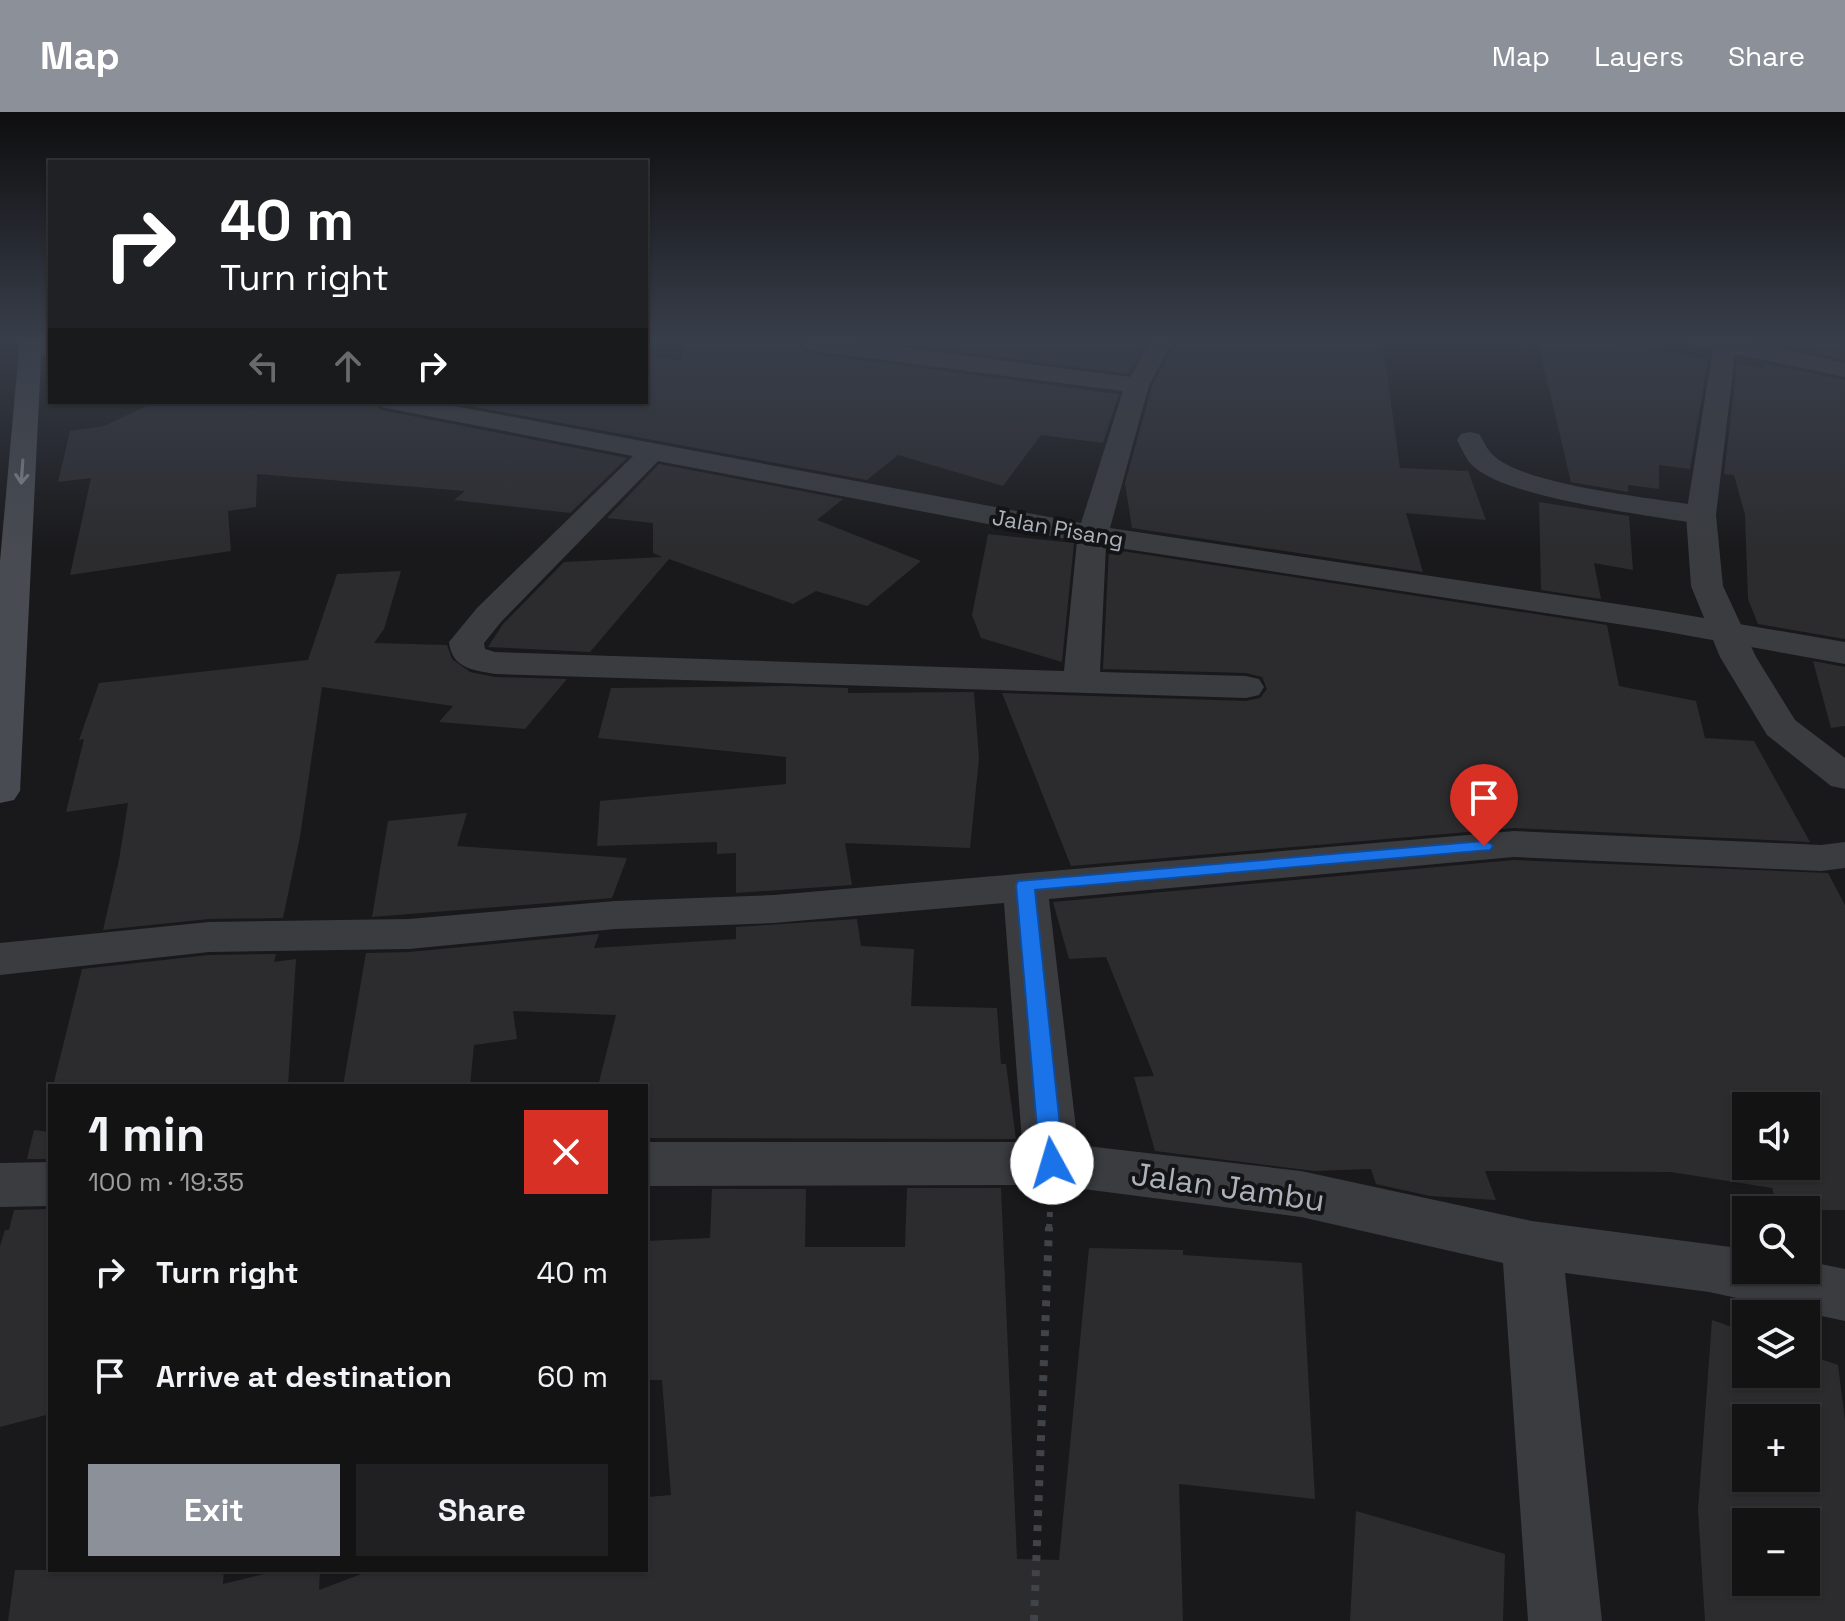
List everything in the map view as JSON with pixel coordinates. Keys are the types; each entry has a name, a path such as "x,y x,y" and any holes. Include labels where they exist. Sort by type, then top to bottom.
{"main road":[{"path":"0,791 32,408"}],"street":[{"name":"Jalan Pisang","path":"425,408 1093,535 1728,631 1845,653"},
{"path":"1081,682 1088,562 1130,408"},
{"path":"1716,408 1701,515 1707,586 1738,657 1781,727 1845,777"},
{"path":"1470,440 1484,462 1522,479 1574,493 1701,515"},
{"path":"653,451 489,615 466,642 468,654 478,660 495,663 1246,687"},
{"path":"0,959 209,937 409,934 615,915 774,909 1514,844 1821,858 1845,855"},
{"path":"1025,885 1052,1163"},
{"name":"Jalan Jambu","path":"648,1164 1052,1163 1301,1194 1532,1245 1709,1267 1845,1295"},
{"path":"0,1185 48,1184"},
{"path":"1532,1245 1565,1621"}],"path":[{"path":"1034,1621 1052,1163"}],"building":[{"path":"141,408 380,408 627,458 570,513 454,500 465,491 257,474 256,507 228,511 231,551 70,575 91,478 58,482 70,431 104,426"},
{"path":"483,408 1114,408 1103,443 1041,435 1003,486 898,455 867,480"},
{"path":"1146,408 1392,408 1400,468 1468,471 1486,520 1406,513 1423,572 1132,528 1125,483"},
{"path":"1554,408 1700,408 1690,469 1659,465 1659,489 1628,485 1628,492 1571,482"},
{"path":"1732,408 1845,408 1845,639 1758,624 1748,599 1745,515 1734,475 1724,474"},
{"path":"659,464 843,499 817,520 921,561 867,606 816,591 793,604 669,559 590,652 488,647 503,624 564,562 662,557 653,553 653,523 607,518"},
{"path":"1539,502 1629,516 1633,570 1594,563 1601,599 1541,590"},
{"path":"988,534 1074,543 1062,662 981,638 972,615"},
{"path":"1109,549 1607,625 1619,686 1696,701 1705,738 1754,741 1810,842 1514,828 1071,866 1002,693 1246,701 1260,698 1267,689 1262,677 1246,673 1103,669"},
{"path":"401,571 384,629 374,643 447,645 452,659 470,672 495,677 567,679 525,729 439,722 453,706 322,687 300,837 283,918 209,919 103,930 128,803 66,812 84,739 79,740 99,683 308,660 337,574"},
{"path":"1813,661 1845,667 1845,726 1831,728"},
{"path":"611,688 848,688 848,693 974,692 979,758 970,848 845,843 852,885 736,893 736,853 717,854 717,842 597,846 600,801 786,784 786,757 598,738"},
{"path":"467,813 457,846 627,858 612,898 372,917 388,821"},
{"path":"1514,860 1828,873 1845,905 1845,1210 1820,1210 1820,1196 1775,1196 1772,1188 1671,1172 1485,1171 1496,1200 1430,1196 1376,1184 1371,1169 1314,1171 1155,1151 1134,1077 1154,1076 1106,957 1069,959 1053,902"},
{"path":"857,919 861,946 914,949 911,1006 997,1008 1001,1064 1006,1064 1016,1139 648,1138 648,1084 599,1084 616,1015 513,1011 517,1039 474,1045 470,1084 343,1084 366,953 409,952 599,934 594,948 736,939 736,927"},
{"path":"276,954 274,962 296,959 288,1084 53,1084 82,969 209,955"},
{"path":"34,1130 48,1132 48,1159 27,1159"},
{"path":"907,1188 1001,1188 1017,1559 1059,1560 1089,1248 1183,1250 1183,1255 1302,1263 1315,1499 1179,1484 1183,1621 8,1621 15,1570 224,1572 223,1584 272,1572 320,1572 319,1590 367,1572 648,1572 648,1497 671,1495 662,1380 648,1380 648,1241 710,1238 712,1189 806,1189 805,1247 905,1247"},
{"path":"48,1209 48,1415 0,1427 0,1246 5,1230 9,1230 14,1210"},
{"path":"1712,1320 1732,1327 1732,1388 1820,1388 1820,1359 1838,1365 1845,1421 1845,1621 1705,1621 1698,1510"},
{"path":"1356,1511 1505,1554 1503,1621 1350,1621"}],"route":[{"path":"1052,1163 1025,885 1484,846"}]}
